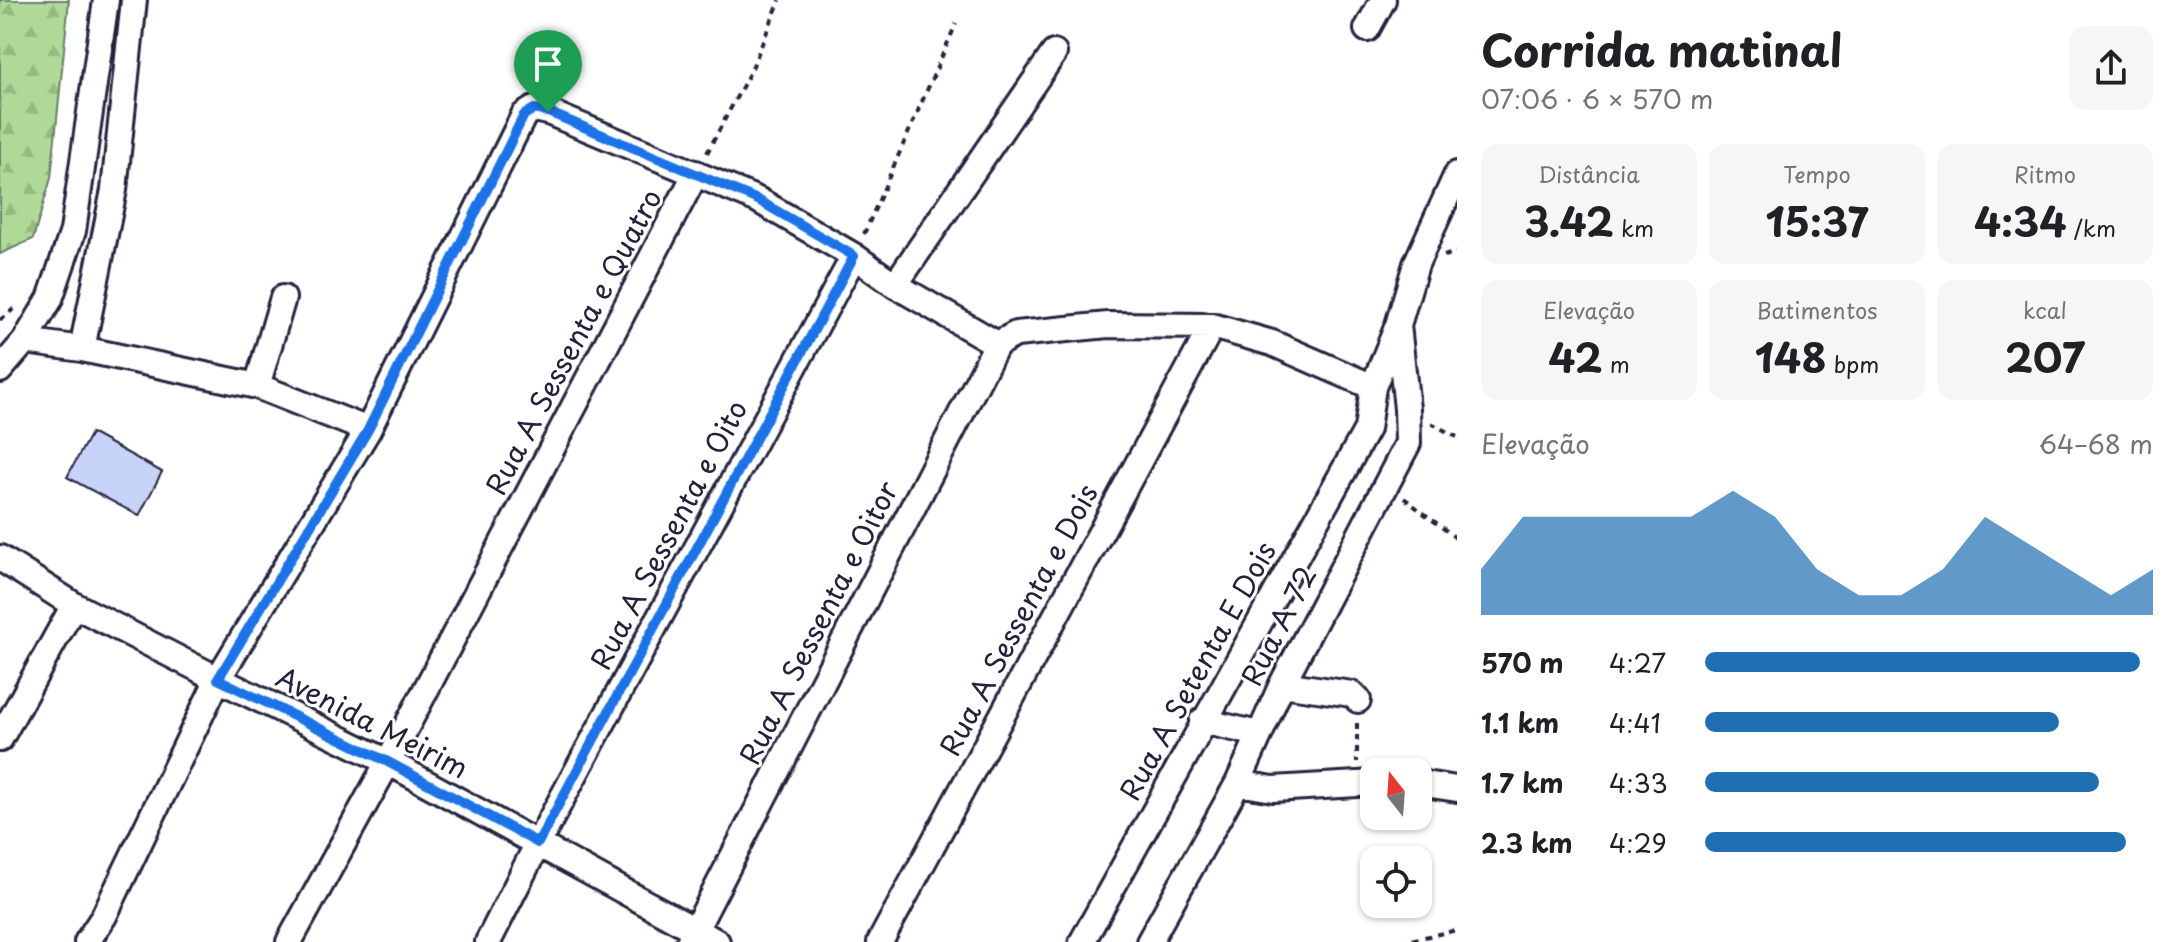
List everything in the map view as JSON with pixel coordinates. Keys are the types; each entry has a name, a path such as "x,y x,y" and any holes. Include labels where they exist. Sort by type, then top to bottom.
{"street":[{"path":"0,370 25,341 50,299 73,231 106,0"},
{"path":"82,349 114,190 134,0"},
{"path":"1367,29 1383,0"},
{"path":"895,285 1054,53"},
{"name":"Rua A Sessenta e Quatro","path":"218,679 368,430 524,115 534,109 548,112 696,173 388,762 289,942"},
{"path":"696,173 758,200 997,344 1016,334 1108,325 1212,326 1272,343 1373,387"},
{"path":"1408,443 1367,429 1373,387 1398,325 1416,264 1457,174"},
{"name":"Rua A Sessenta e Oito","path":"488,942 538,843 854,256"},
{"path":"257,386 283,298"},
{"name":"Rua A 72","path":"1149,942 1238,783 1282,684 1408,443 1398,325"},
{"name":"Rua A Sessenta e Dois","path":"880,942 1212,326"},
{"path":"25,341 82,349 257,386 368,430"},
{"name":"Rua A Sessenta e Oitor","path":"692,936 997,344"},
{"name":"Rua A Setenta E Dois","path":"1082,942 1202,721 1367,429"},
{"name":"Avenida Meirim","path":"0,558 74,605 388,762 538,843 692,936 717,942"},
{"path":"0,739 74,605"},
{"path":"87,942 104,916 218,679"},
{"path":"1282,684 1352,694 1358,700"},
{"path":"1202,721 1259,734"},
{"path":"1238,783 1273,789 1360,783"},
{"path":"1432,785 1457,789"}],"path":[{"path":"696,173 752,68 780,0"},
{"path":"854,256 956,24"},
{"path":"1387,484 1457,539"},
{"path":"1358,700 1356,740 1360,758"},
{"path":"1401,942 1457,930"}],"green space":[{"path":"0,0 69,0 51,178 33,239 0,254"}],"building":[{"path":"91,433 162,472 139,516 67,477"}],"route":[{"path":"534,109 548,112 758,200 854,256 538,843 388,762 218,679 368,430 524,115 534,109"}]}
